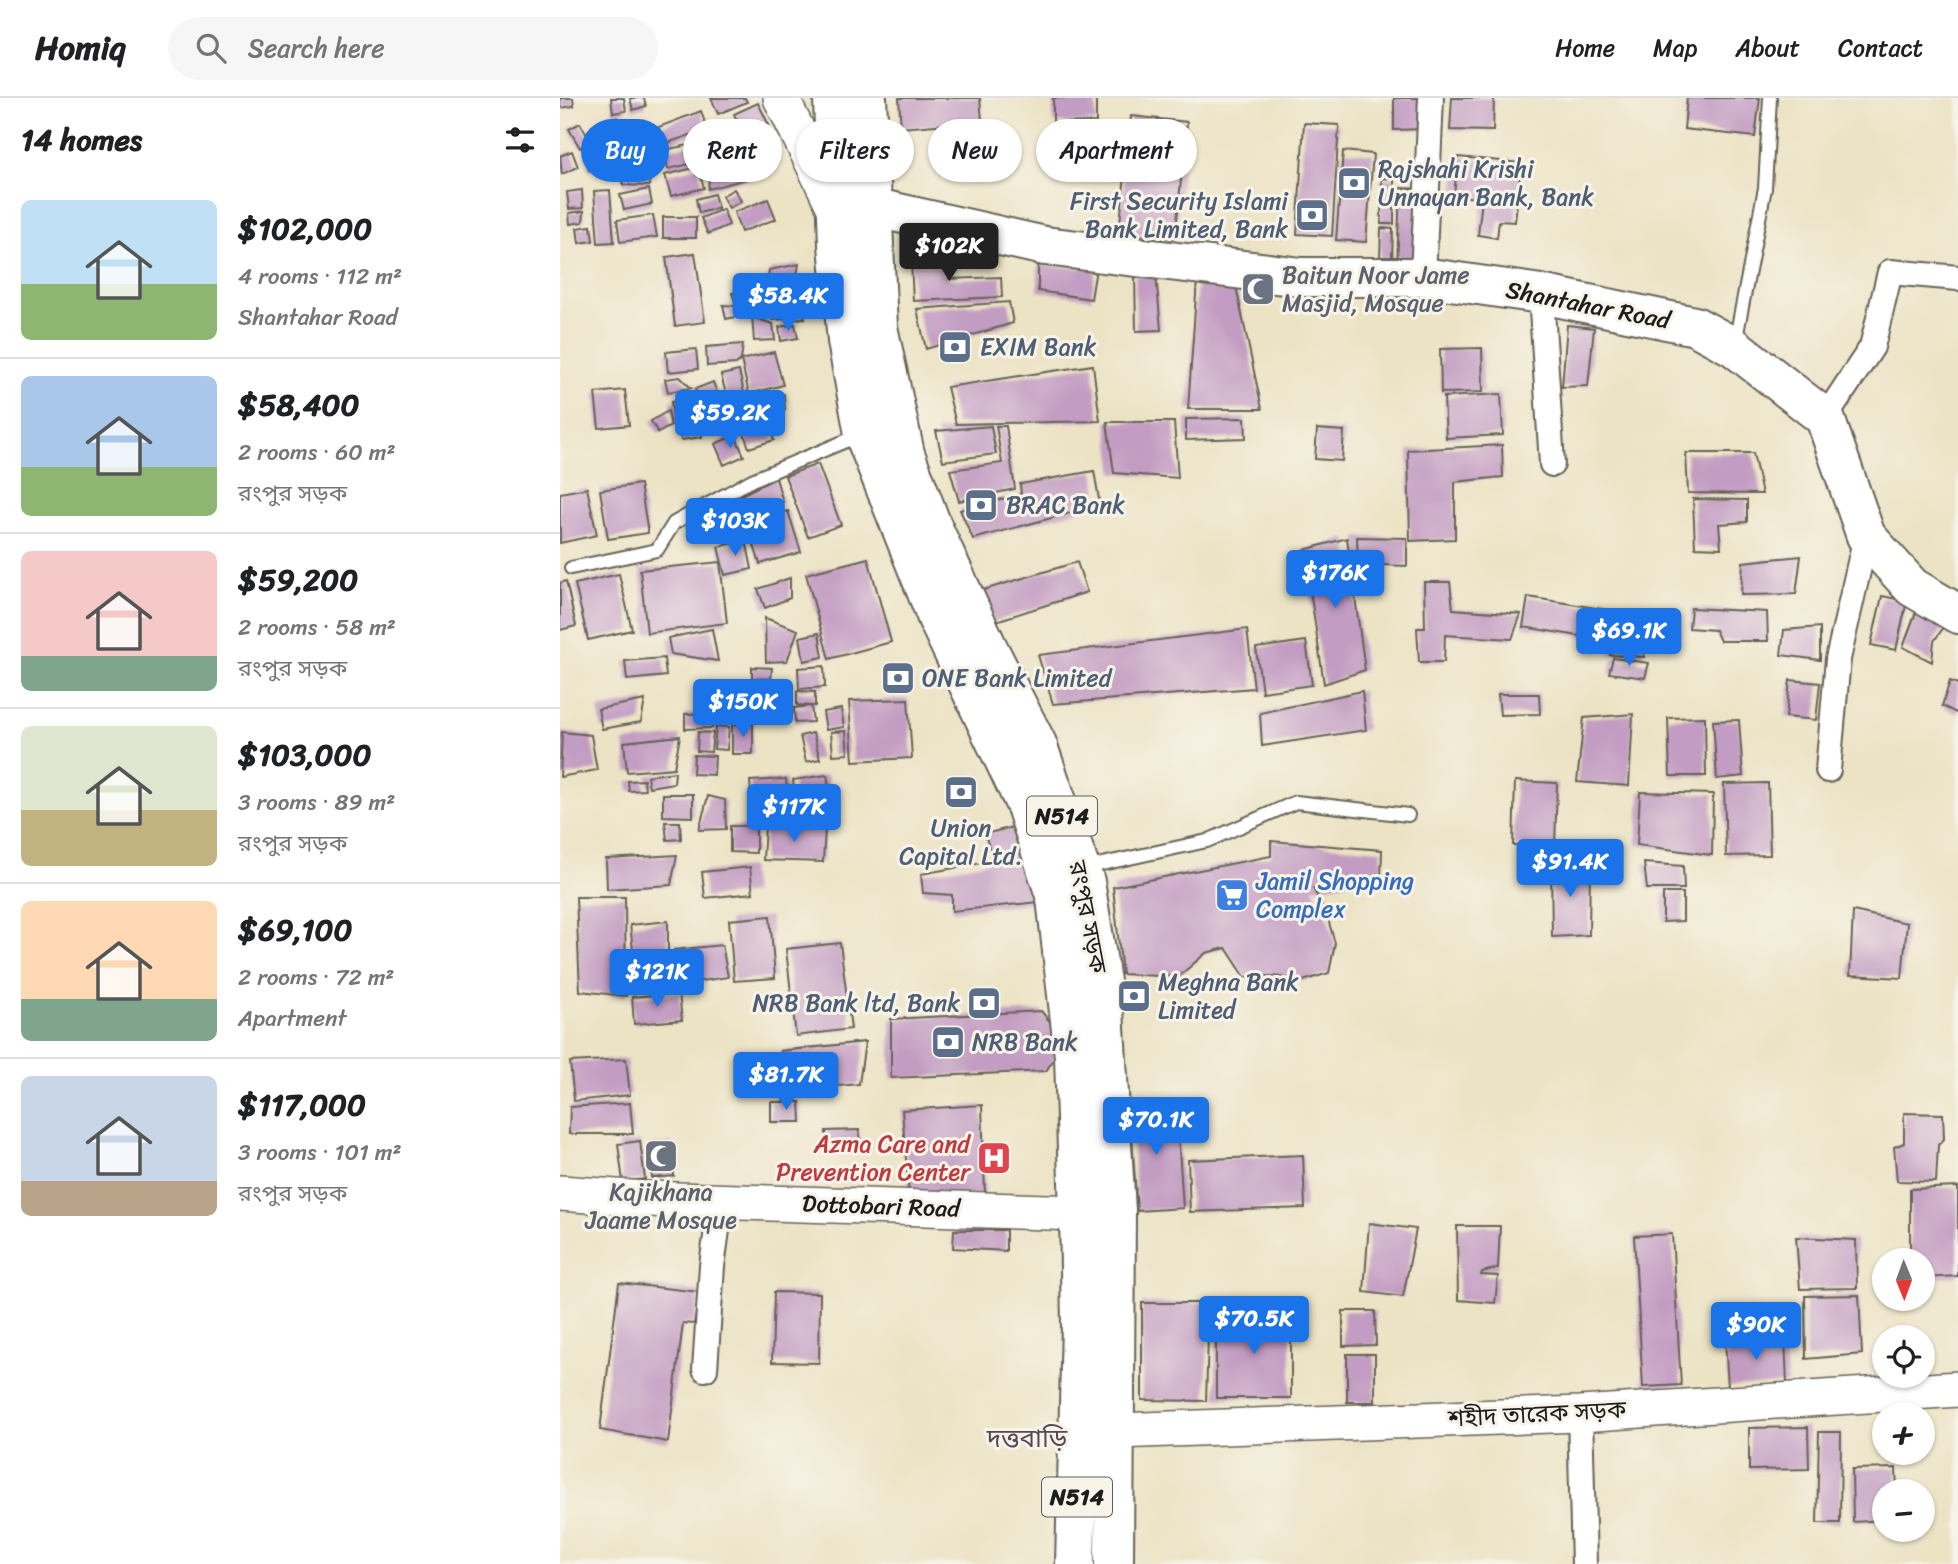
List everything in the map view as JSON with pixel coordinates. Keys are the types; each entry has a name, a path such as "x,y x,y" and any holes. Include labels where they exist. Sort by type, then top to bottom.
{"main road":[{"name":"রংপুর সড়ক","path":"833,98 905,454 932,526 987,646 1037,744 1085,882 1103,994 1098,1212 1081,1324 1078,1431"},
{"name":"রংপুর সড়ক","path":"867,98 854,209 847,341 864,434 937,618 1026,806 1056,898 1074,1056 1098,1212 1116,1431 1114,1564"},
{"name":"Shantahar Road","path":"854,209 1045,246 1301,277 1423,277 1541,294 1695,326 1734,347 1825,418"},
{"path":"1825,418 1866,536 1912,587 1958,614"},
{"path":"1078,1431 1116,1431"},
{"name":"N514","path":"1075,1564 1078,1431"}],"street":[{"path":"781,98 854,209"},
{"path":"1423,277 1431,98"},
{"path":"1825,418 1872,347 1890,272 1958,278"},
{"path":"1541,294 1552,464"},
{"path":"1828,770 1838,659 1866,536"},
{"name":"Dottobari Road","path":"560,1193 645,1199 1098,1212"},
{"path":"705,1369 712,1266 721,1201"},
{"name":"শহীদ তারেক সড়ক","path":"1116,1431 1580,1414 1958,1389"},
{"path":"1580,1414 1584,1564"}],"lane":[{"path":"1734,347 1765,188 1770,98"},
{"path":"571,568 657,551 674,523 752,480 864,434"},
{"path":"1081,868 1207,841 1296,802 1408,815"}],"building":[{"path":"560,98 573,98 574,106 560,108"},
{"path":"611,98 624,98 626,111 613,113"},
{"path":"630,98 644,98 646,106 633,110"},
{"path":"711,98 745,98 747,102 718,114"},
{"path":"899,98 980,98 982,119 928,119 928,126 914,127 914,119 900,119"},
{"path":"1053,98 1096,98 1096,119 1053,119"},
{"path":"1394,98 1424,98 1425,129 1394,130"},
{"path":"1452,98 1494,98 1493,131 1450,130"},
{"path":"1687,98 1760,98 1755,137 1684,129"},
{"path":"758,103 766,119 736,119 734,114"},
{"path":"701,111 704,119 683,119 683,138 669,143 669,123"},
{"path":"1131,116 1159,119 1131,119"},
{"path":"580,123 581,147 580,148 569,129"},
{"path":"1304,123 1339,125 1332,236 1297,234"},
{"path":"683,146 683,166 669,169 669,149"},
{"path":"572,151 578,167 562,174 560,156"},
{"path":"1343,151 1373,154 1366,242 1336,240"},
{"path":"1458,157 1521,163 1515,222 1499,221 1497,238 1478,235 1482,199 1454,195"},
{"path":"683,171 683,182 702,182 704,188 671,196 667,182 669,174"},
{"path":"1382,178 1394,179 1394,224 1381,224"},
{"path":"623,182 649,182 649,186 623,185"},
{"path":"709,182 735,182 708,189"},
{"path":"1124,182 1181,182 1175,239 1119,233"},
{"path":"1400,188 1425,189 1422,268 1397,267"},
{"path":"649,189 652,204 624,210 620,195"},
{"path":"734,189 741,201 729,208 722,196"},
{"path":"582,190 583,208 569,209 567,192"},
{"path":"610,190 614,242 598,243 594,191"},
{"path":"714,194 718,208 699,213 696,199"},
{"path":"768,199 776,219 741,232 734,212"},
{"path":"723,209 729,225 708,234 701,218"},
{"path":"584,211 583,222 570,224 569,213"},
{"path":"653,215 657,237 620,242 617,220"},
{"path":"663,217 696,217 696,238 663,238"},
{"path":"591,226 593,241 579,243 577,228"},
{"path":"1381,228 1393,229 1392,258 1380,258"},
{"path":"695,253 705,322 675,326 666,257"},
{"path":"947,259 949,279 1001,277 1002,297 913,301 911,261"},
{"path":"799,264 795,287 765,297 769,270"},
{"path":"1038,265 1096,269 1091,299 1038,291"},
{"path":"1156,274 1161,330 1136,331 1135,275"},
{"path":"1197,280 1235,282 1262,409 1188,409"},
{"path":"747,288 751,299 736,304 732,293"},
{"path":"798,298 805,318 772,320 771,300"},
{"path":"1009,302 1013,323 926,349 917,309"},
{"path":"723,305 737,306 740,316 726,319"},
{"path":"752,317 773,324 775,340 754,341"},
{"path":"795,324 798,338 781,341 779,327"},
{"path":"1567,325 1594,328 1588,386 1562,387"},
{"path":"743,344 741,360 736,364 707,366 706,347"},
{"path":"1482,348 1483,392 1441,393 1440,349"},
{"path":"696,349 698,369 668,372 666,352"},
{"path":"774,352 783,385 749,394 741,360"},
{"path":"1093,365 1100,421 956,424 947,387"},
{"path":"739,371 744,393 727,398 721,375"},
{"path":"680,377 691,388 668,392 665,379"},
{"path":"713,382 723,408 704,415 695,389"},
{"path":"625,390 629,425 599,428 595,393"},
{"path":"784,394 785,409 761,410 760,395"},
{"path":"1501,394 1503,435 1446,438 1444,397"},
{"path":"693,398 698,423 675,426 671,402"},
{"path":"747,398 754,409 738,418 732,407"},
{"path":"668,411 671,426 658,433 651,421"},
{"path":"725,412 730,424 714,430 709,419"},
{"path":"1245,418 1246,438 1186,440 1186,419"},
{"path":"767,420 774,440 749,448 742,428"},
{"path":"1107,422 1174,422 1178,478 1114,473"},
{"path":"700,425 702,437 681,440 679,427"},
{"path":"991,426 996,454 943,461 936,431"},
{"path":"996,426 1006,426 1015,489 959,501 950,470 1002,463"},
{"path":"1317,429 1344,431 1342,461 1315,459"},
{"path":"735,435 744,456 724,465 715,444"},
{"path":"1502,445 1503,477 1455,482 1455,539 1410,541 1408,450"},
{"path":"1686,453 1753,453 1762,494 1688,493"},
{"path":"818,464 841,525 808,537 785,476"},
{"path":"1094,471 1100,505 973,539 960,510 1021,494 1020,484"},
{"path":"776,478 783,502 739,515 735,498"},
{"path":"640,484 648,533 608,539 600,490"},
{"path":"587,488 597,535 560,543 560,493"},
{"path":"1693,499 1747,500 1747,522 1719,524 1721,548 1695,547"},
{"path":"788,511 801,552 760,564 747,523"},
{"path":"735,523 739,536 720,541 716,528"},
{"path":"1357,537 1407,538 1407,566 1358,564"},
{"path":"1347,538 1365,670 1324,684 1304,550"},
{"path":"746,540 752,569 725,575 718,547"},
{"path":"1801,556 1796,594 1741,595 1743,562"},
{"path":"868,558 891,642 829,659 806,574"},
{"path":"720,562 727,623 647,633 640,570"},
{"path":"1077,562 1087,592 993,622 980,591"},
{"path":"619,574 632,630 588,640 575,584"},
{"path":"790,578 790,598 765,608 758,589"},
{"path":"566,581 576,626 560,630 560,583"},
{"path":"1424,582 1450,582 1453,609 1521,614 1512,639 1445,635 1444,662 1419,662 1417,628 1425,628"},
{"path":"1882,596 1907,601 1896,650 1871,645"},
{"path":"1528,597 1609,610 1604,640 1523,627"},
{"path":"1919,604 1948,621 1934,641 1932,662 1903,647"},
{"path":"1691,608 1767,612 1768,641 1720,641 1715,630 1689,628"},
{"path":"1618,611 1648,620 1644,657 1610,655"},
{"path":"765,618 798,630 787,661 766,662"},
{"path":"1820,627 1820,660 1781,655 1784,630"},
{"path":"712,629 718,661 671,654 668,638"},
{"path":"1247,629 1254,688 1053,704 1038,655"},
{"path":"819,633 823,657 804,661 800,637"},
{"path":"1306,641 1312,685 1262,692 1256,648"},
{"path":"664,658 666,676 627,680 625,661"},
{"path":"1613,658 1649,663 1645,678 1609,673"},
{"path":"824,666 825,687 799,689 798,668"},
{"path":"752,667 772,668 771,679 752,678"},
{"path":"1790,680 1820,683 1816,720 1786,717"},
{"path":"1950,681 1958,684 1958,714 1942,706"},
{"path":"741,686 784,689 782,716 740,714"},
{"path":"712,688 734,690 732,710 710,708"},
{"path":"797,691 815,692 815,706 797,705"},
{"path":"1362,691 1366,730 1262,746 1260,713"},
{"path":"1498,694 1539,694 1540,714 1500,715"},
{"path":"908,699 912,758 853,761 849,701"},
{"path":"645,700 641,722 602,729 598,709"},
{"path":"811,706 813,722 795,723 794,708"},
{"path":"841,709 844,727 826,730 823,712"},
{"path":"712,713 712,728 685,729 685,714"},
{"path":"1633,714 1629,786 1577,782 1584,718"},
{"path":"1705,717 1706,776 1670,776 1668,718"},
{"path":"1739,720 1743,776 1717,779 1713,721"},
{"path":"732,724 753,724 753,754 732,754"},
{"path":"716,726 729,727 727,750 714,749"},
{"path":"846,731 848,754 833,755 831,732"},
{"path":"562,732 591,735 597,770 560,777"},
{"path":"698,732 713,733 711,752 697,751"},
{"path":"813,733 820,759 806,762 800,736"},
{"path":"680,736 674,768 627,772 624,742"},
{"path":"694,755 715,756 714,775 693,774"},
{"path":"675,772 674,783 649,787 647,776"},
{"path":"827,775 833,813 798,818 793,780"},
{"path":"786,779 789,806 752,808 750,781"},
{"path":"644,780 645,790 629,791 628,781"},
{"path":"1515,781 1557,783 1555,846 1513,845"},
{"path":"1768,783 1770,855 1726,856 1724,784"},
{"path":"1640,792 1713,794 1712,855 1637,845"},
{"path":"663,794 693,794 693,817 663,816"},
{"path":"708,796 725,800 726,829 699,830"},
{"path":"665,822 680,822 681,839 667,840"},
{"path":"730,826 756,826 756,853 730,852"},
{"path":"765,826 825,828 823,862 763,860"},
{"path":"1013,827 1039,902 952,911 952,895 923,893 921,874 993,861 985,834"},
{"path":"1271,841 1382,850 1381,878 1313,888 1327,916 1335,943 1329,973 1303,981 1274,976 1245,977 1226,948 1206,953 1178,977 1122,974 1113,887 1271,856"},
{"path":"677,855 671,885 607,889 606,859"},
{"path":"1551,863 1590,863 1589,935 1552,937"},
{"path":"1644,863 1683,866 1684,889 1647,889"},
{"path":"750,867 753,893 705,898 702,872"},
{"path":"1663,893 1683,893 1683,921 1663,922"},
{"path":"576,897 625,897 626,996 580,991"},
{"path":"1853,911 1907,923 1902,978 1850,975"},
{"path":"770,916 775,978 734,981 729,920"},
{"path":"668,921 668,953 634,958 630,925"},
{"path":"840,943 851,1029 796,1036 786,949"},
{"path":"722,945 728,977 675,985 674,950"},
{"path":"679,993 682,1020 634,1024 632,997"},
{"path":"1041,1011 1053,1025 1055,1057 1046,1071 891,1078 891,1019"},
{"path":"865,1042 859,1084 784,1091 780,1051"},
{"path":"626,1059 630,1095 574,1101 570,1062"},
{"path":"771,1102 800,1102 801,1122 771,1122"},
{"path":"630,1103 633,1134 569,1134 570,1107"},
{"path":"1176,1103 1183,1208 1137,1211 1130,1106"},
{"path":"982,1105 985,1194 909,1197 902,1110"},
{"path":"1904,1113 1943,1114 1944,1139 1938,1145 1936,1182 1897,1181 1894,1147 1904,1143"},
{"path":"859,1130 860,1149 827,1151 826,1131"},
{"path":"640,1141 645,1179 623,1182 618,1144"},
{"path":"672,1143 674,1176 652,1178 650,1145"},
{"path":"1303,1155 1305,1208 1190,1212 1188,1160"},
{"path":"1958,1187 1958,1276 1936,1277 1936,1248 1910,1248 1910,1189"},
{"path":"1369,1223 1416,1229 1403,1297 1364,1292"},
{"path":"1457,1226 1500,1226 1498,1268 1482,1272 1481,1275 1498,1276 1495,1303 1458,1300"},
{"path":"954,1230 1006,1230 1006,1251 953,1248"},
{"path":"1672,1234 1681,1385 1643,1387 1634,1236"},
{"path":"1796,1237 1856,1240 1857,1288 1800,1289"},
{"path":"619,1283 700,1292 694,1324 683,1323 668,1442 600,1430"},
{"path":"774,1292 820,1293 819,1363 772,1362"},
{"path":"1859,1295 1862,1354 1806,1359 1805,1296"},
{"path":"1142,1303 1209,1303 1206,1401 1142,1400"},
{"path":"1343,1311 1375,1311 1376,1345 1343,1346"},
{"path":"1291,1313 1291,1398 1216,1398 1216,1314"},
{"path":"1785,1337 1787,1384 1728,1387 1725,1340"},
{"path":"1347,1354 1375,1354 1375,1402 1347,1402"},
{"path":"1808,1427 1809,1469 1749,1470 1749,1428"},
{"path":"1819,1432 1841,1432 1840,1523 1817,1523"},
{"path":"1896,1468 1896,1479 1872,1479 1872,1521 1853,1522 1852,1469"}],"place":[{"name":"Rajshahi Krishi Unnayan Bank, Bank","path":"1354,183"},
{"name":"First Security Islami Bank Limited, Bank","path":"1312,215"},
{"name":"Baitun Noor Jame Masjid, Mosque","path":"1258,289"},
{"name":"EXIM Bank","path":"955,347"},
{"name":"BRAC Bank","path":"981,505"},
{"name":"ONE Bank Limited","path":"898,678"},
{"name":"Union Capital Ltd.","path":"961,792"},
{"name":"Jamil Shopping Complex","path":"1232,895"},
{"name":"Meghna Bank Limited","path":"1134,996"},
{"name":"NRB Bank ltd, Bank","path":"984,1003"},
{"name":"NRB Bank","path":"948,1042"},
{"name":"Kajikhana Jaame Mosque","path":"661,1156"},
{"name":"Azma Care and Prevention Center","path":"994,1158"}],"district":[{"name":"দত্তবাড়ি","path":"1027,1438"}]}
